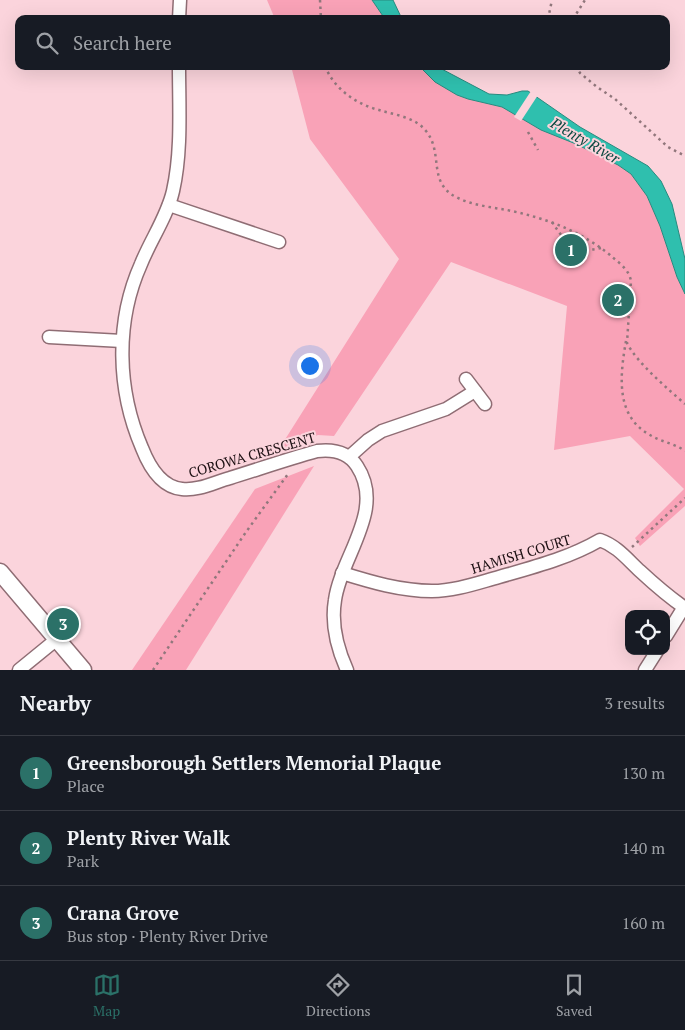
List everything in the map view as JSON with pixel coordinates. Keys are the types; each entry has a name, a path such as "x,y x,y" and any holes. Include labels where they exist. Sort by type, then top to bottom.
{"street":[{"path":"179,15 180,0"},
{"name":"COROWA CRESCENT","path":"179,70 178,150 173,190 169,205 143,259 132,288 127,306 122,341 124,383 131,418 147,460 160,478 167,484 181,489 202,487 317,451 330,450 349,457"},
{"path":"169,205 279,242"},
{"path":"49,337 122,341"},
{"path":"466,379 485,404"},
{"path":"347,670 334,627 335,600 342,573 358,537 366,504 363,478 359,469 349,457 368,440 382,431 446,409 475,391"},
{"name":"HAMISH COURT","path":"342,573 398,588 447,591 537,566 581,551 600,540 623,553 668,596 685,607"},
{"path":"0,572 84,670"},
{"path":"670,630 685,607"},
{"path":"19,670 57,639"},
{"path":"645,670 654,655"}],"path":[{"path":"320,0 321,15"},
{"path":"549,15 552,0"},
{"path":"576,15 585,0"},
{"path":"327,70 335,84 356,101 376,110 406,118 421,125 430,136 434,146 440,182 444,189 452,195 467,202 536,216 552,222 581,234 620,264 630,277 631,284 621,381 628,414 647,434 685,451"},
{"path":"578,70 597,88 615,99 668,147 685,156"},
{"path":"528,132 538,150"},
{"path":"552,222 574,248 586,250 601,248"},
{"path":"626,339 630,348 650,371 685,404"},
{"path":"152,670 246,532 289,473"},
{"path":"623,553 685,498"}],"shaded area":[{"path":"267,0 372,0 382,15 273,15"},
{"path":"292,70 423,70 457,95 502,107 541,130 576,144 618,165 631,174 647,196 685,294 685,506 640,546 635,538 684,489 630,436 554,450 567,306 451,262 334,436 318,435 279,449 399,259 310,139"},
{"path":"314,466 186,670 132,670 255,489"}],"water":[{"path":"372,0 393,0 400,15 382,15"},
{"name":"Plenty River","path":"423,70 444,70 489,94 507,95 528,91 580,127 648,166 661,181 672,204 685,259 685,294 647,196 631,174 618,165 576,144 541,130 502,107 457,95 435,82"}],"pier":[{"path":"531,91 538,95 521,121 514,117"}],"place":[{"name":"Greensborough Settlers Memorial Plaque","path":"571,250"},
{"name":"Plenty River Walk","path":"618,300"},
{"name":"Crana Grove","path":"63,624"}]}
